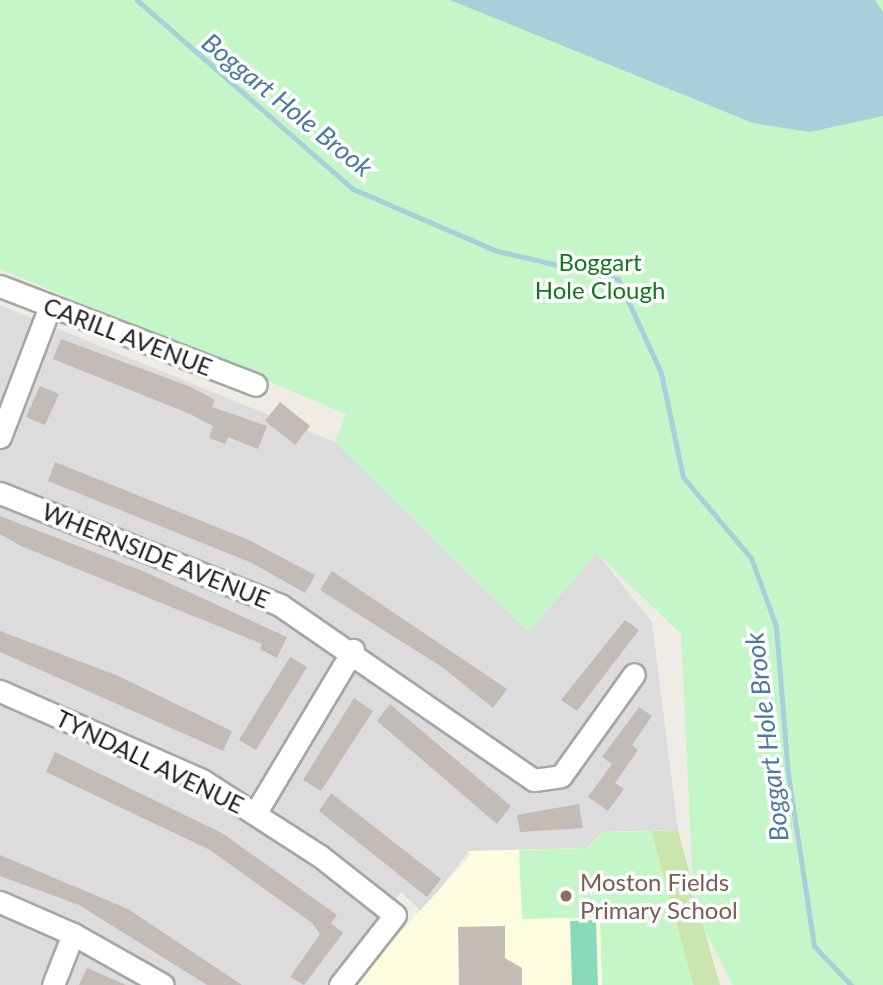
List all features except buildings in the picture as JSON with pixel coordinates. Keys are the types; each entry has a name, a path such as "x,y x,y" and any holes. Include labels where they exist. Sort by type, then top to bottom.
{"street":[{"name":"CARILL AVENUE","path":"0,286 256,385"},
{"path":"0,437 50,306"},
{"name":"WHERNSIDE AVENUE","path":"0,493 193,565 280,605 354,650 514,769 534,780 561,776 634,674"},
{"path":"256,812 354,650"},
{"name":"TYNDALL AVENUE","path":"0,691 202,780 256,812 395,915 340,985"},
{"path":"0,902 74,934 163,985"},
{"path":"53,985 74,934"}],"shaded area":[{"path":"0,305 335,442 528,632 597,553 652,622 678,830 603,832 587,848 469,851 422,912 401,892 333,985 0,985"},
{"name":"Moston Fields Primary School","path":"678,830 720,985 352,985 471,855 467,851 587,848 603,832"}],"green space":[{"name":"Boggart Hole Clough","path":"0,0 883,0 883,985 733,985 694,909 681,634 597,553 528,632 335,442 346,414 0,269"},
{"path":"678,830 720,985 693,985 651,831"},
{"path":"651,831 693,985 602,985 600,917 522,919 519,850 587,848 603,832"},
{"path":"596,920 598,985 572,985 570,921"}],"water":[{"path":"450,0 875,0 883,12 883,116 810,132 753,123"}],"waterway":[{"name":"Boggart Hole Brook","path":"137,0 353,189 497,251 618,279 661,373 683,477 751,558 776,626 788,774 814,946 851,985"}],"place":[{"name":"Moston Fields Primary School","path":"566,896"}]}
